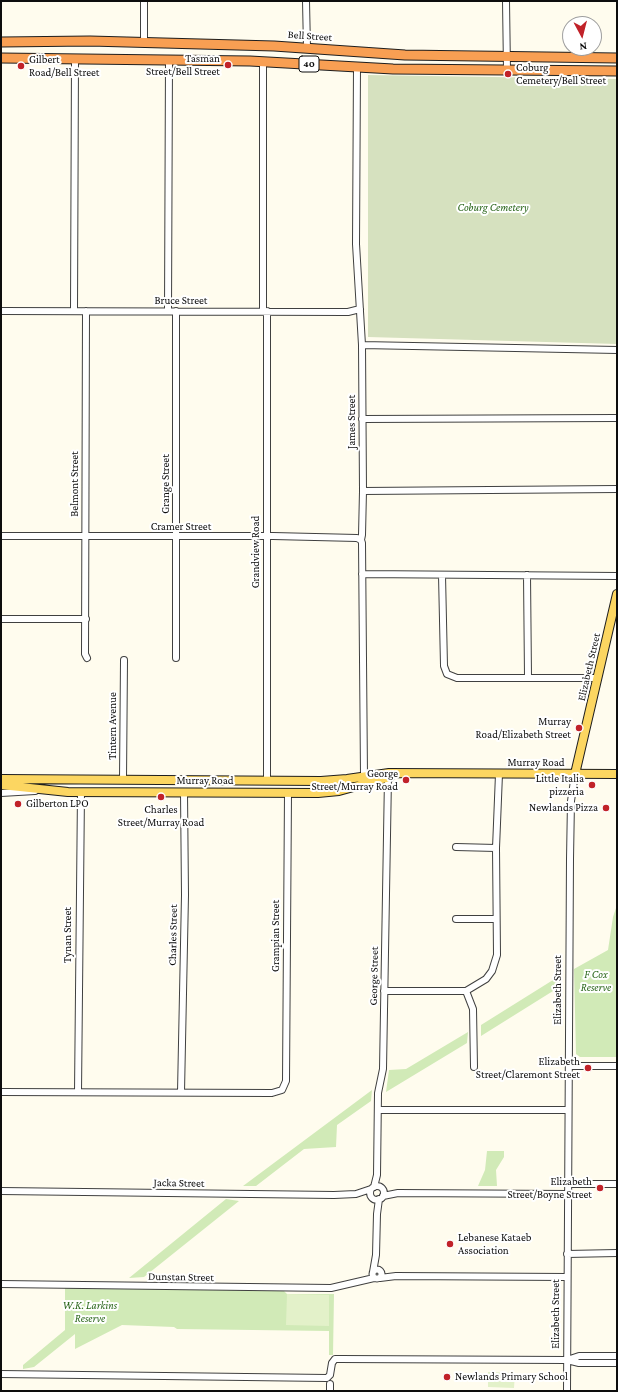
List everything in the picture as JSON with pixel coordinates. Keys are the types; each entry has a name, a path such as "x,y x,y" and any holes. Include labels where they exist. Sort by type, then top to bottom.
{"highway":[{"name":"Bell Street","path":"1,42 144,43 307,48 405,56 617,58"},
{"path":"328,49 333,66"},
{"name":"40","path":"1,58 263,62 357,67 617,71"}],"main road":[{"name":"Elizabeth Street","path":"575,774 617,594"},
{"name":"Murray Road","path":"1,779 334,781 389,773 617,774"},
{"name":"Murray Road","path":"1,785 49,791 81,792 329,792 406,774"},
{"name":"Tynan Street","path":"81,779 81,792"},
{"name":"Tintern Avenue","path":"123,779 123,792"},
{"name":"Charles Street","path":"184,792 185,780"},
{"name":"Grandview Road","path":"266,793 267,781"},
{"name":"Grampian Street","path":"288,781 288,793"}],"street":[{"path":"144,1 144,43"},
{"path":"306,1 307,48"},
{"path":"506,1 507,70"},
{"path":"74,310 75,59"},
{"path":"168,311 169,61"},
{"name":"Grandview Road","path":"263,62 267,536 267,781"},
{"name":"James Street","path":"357,67 356,244 362,345 363,518 361,540 364,776"},
{"name":"Bruce Street","path":"1,311 74,310 348,312 360,309"},
{"name":"Belmont Street","path":"86,311 85,536 87,658"},
{"name":"Grange Street","path":"176,311 176,658"},
{"path":"362,345 617,350"},
{"path":"362,419 617,418"},
{"path":"363,491 617,489"},
{"name":"Cramer Street","path":"1,536 176,538 267,536 357,538 361,540"},
{"path":"362,574 617,576"},
{"path":"442,575 444,666 447,674 457,678 598,678"},
{"path":"527,575 528,677"},
{"path":"1,619 86,619"},
{"name":"Tintern Avenue","path":"123,779 124,660"},
{"path":"384,991 466,991 486,979 492,971 497,955 496,848 499,774"},
{"name":"Elizabeth Street","path":"567,1391 571,807 575,774"},
{"name":"George Street","path":"377,1274 378,1110 379,1087 383,1069 388,777"},
{"path":"1,793 49,791"},
{"name":"Tynan Street","path":"78,1092 81,792"},
{"name":"Charles Street","path":"181,1092 185,895 184,792"},
{"name":"Grampian Street","path":"181,1092 272,1093 282,1090 286,1081 288,793"},
{"path":"456,847 496,848"},
{"path":"456,919 496,919"},
{"path":"466,991 473,1009 474,1067"},
{"path":"569,1066 617,1066"},
{"path":"1,1092 181,1092"},
{"path":"378,1110 568,1110"},
{"path":"568,1184 617,1184"},
{"name":"Jacka Street","path":"1,1191 568,1194"},
{"path":"568,1254 617,1253"},
{"path":"377,1274 396,1276 567,1277"},
{"name":"Dunstan Street","path":"1,1284 331,1288 359,1281 377,1274"},
{"path":"567,1360 579,1356 617,1356"},
{"path":"1,1374 329,1377 332,1362 335,1359 567,1360 578,1363 617,1363"},
{"path":"330,1384 330,1391"}],"green space":[{"name":"Coburg Cemetery","path":"368,75 617,79 617,344 368,337"},
{"name":"F Cox Reserve","path":"617,905 617,1057 580,1057 576,1054 574,969 608,950 613,917"},
{"path":"561,975 561,986 481,1036 481,1025"},
{"path":"468,1032 467,1043 386,1092 389,1070 406,1069"},
{"path":"372,1090 371,1101 337,1125 336,1147 304,1149 256,1186 243,1186"},
{"path":"487,1151 504,1151 504,1157 496,1170 497,1186 478,1186 485,1170"},
{"path":"226,1199 239,1201 144,1277 129,1278"},
{"name":"W.K. Larkins Reserve","path":"65,1287 284,1291 287,1294 334,1294 333,1355 329,1355 329,1331 177,1329 174,1327 122,1325 75,1349 75,1334 34,1367 23,1369 23,1365 65,1330"},
{"path":"287,1294 329,1295 329,1326 286,1325"},
{"path":"488,1372 515,1373 514,1388 488,1387"}],"place":[{"name":"Tasman Street/Bell Street","path":"228,65"},
{"name":"Gilbert Road/Bell Street","path":"21,66"},
{"name":"Coburg Cemetery/Bell Street","path":"508,74"},
{"name":"Murray Road/Elizabeth Street","path":"579,728"},
{"name":"George Street/Murray Road","path":"406,780"},
{"name":"Little Italia pizzeria","path":"592,785"},
{"name":"Charles Street/Murray Road","path":"161,797"},
{"name":"Gilberton LPO","path":"18,804"},
{"name":"Newlands Pizza","path":"606,808"},
{"name":"Elizabeth Street/Claremont Street","path":"588,1068"},
{"name":"Elizabeth Street/Boyne Street","path":"600,1188"},
{"name":"Lebanese Kataeb Association","path":"450,1244"},
{"name":"Newlands Primary School","path":"447,1377"}]}
